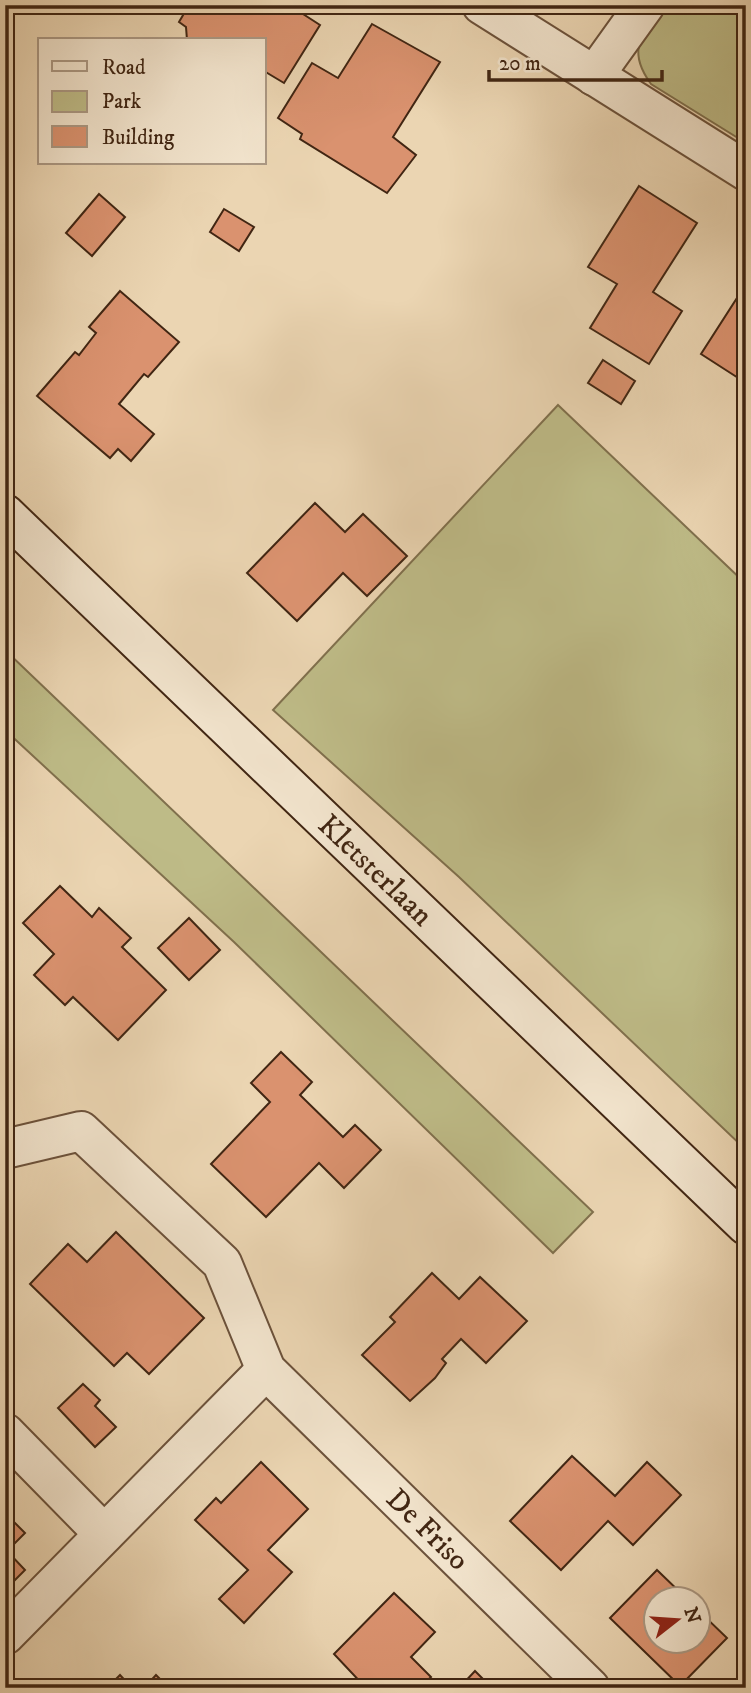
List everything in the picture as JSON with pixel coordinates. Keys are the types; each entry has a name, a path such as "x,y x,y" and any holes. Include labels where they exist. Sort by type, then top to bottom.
{"street":[{"path":"482,5 746,171"},
{"path":"594,76 645,5"},
{"name":"Kletsterlaan","path":"5,514 746,1226"},
{"name":"De Friso","path":"5,1149 81,1131 222,1263 265,1370 590,1688"},
{"path":"5,1635 265,1370"},
{"path":"5,1433 104,1534"}],"green space":[{"path":"663,5 746,5 746,143 651,84 643,72 639,62 640,43"},
{"path":"558,405 746,584 746,1150 459,877 273,710"},
{"path":"5,650 593,1212 553,1253 234,942 5,730"}],"building":[{"path":"189,5 289,5 320,25 284,83 266,72 266,38 187,38 186,27 179,22"},
{"path":"372,24 440,62 393,137 416,155 387,193 300,139 302,134 278,118 312,63 338,78"},
{"path":"639,186 697,223 653,292 682,311 649,364 590,328 617,284 588,267"},
{"path":"99,194 125,217 92,256 66,233"},
{"path":"224,209 254,227 239,251 210,232"},
{"path":"746,284 746,383 701,354"},
{"path":"120,291 179,342 148,377 144,374 119,404 154,434 131,461 118,449 110,458 37,396 75,352 79,355 96,333 89,327"},
{"path":"603,360 635,381 621,404 588,383"},
{"path":"315,503 345,532 363,514 407,556 367,596 343,573 297,621 247,573"},
{"path":"60,886 92,917 99,908 131,938 122,947 166,990 118,1040 73,997 65,1005 34,975 54,954 23,923"},
{"path":"189,918 220,950 189,980 158,948"},
{"path":"281,1052 312,1082 300,1095 343,1137 355,1125 381,1150 344,1188 319,1163 266,1217 211,1164 270,1102 251,1083"},
{"path":"116,1232 204,1318 149,1374 127,1353 114,1366 30,1284 68,1244 87,1262"},
{"path":"432,1273 459,1299 480,1277 527,1321 486,1363 461,1339 442,1359 446,1363 435,1378 410,1401 362,1355 395,1322 390,1317"},
{"path":"83,1384 100,1400 95,1406 116,1427 95,1447 58,1408"},
{"path":"572,1456 615,1496 647,1462 681,1495 633,1545 608,1521 561,1570 510,1521"},
{"path":"261,1462 308,1509 268,1550 292,1572 244,1623 219,1599 248,1570 195,1520 216,1498 221,1503"},
{"path":"5,1513 25,1533 7,1551 25,1570 5,1590"},
{"path":"657,1570 672,1584 643,1584"},
{"path":"642,1585 642,1649 610,1618"},
{"path":"394,1593 435,1632 411,1657 431,1677 420,1688 366,1688 334,1654"},
{"path":"712,1624 727,1638 712,1653"},
{"path":"647,1654 711,1654 680,1686"},
{"path":"475,1671 492,1688 459,1688"},
{"path":"120,1675 132,1688 107,1688"},
{"path":"156,1675 169,1688 144,1688"}]}
